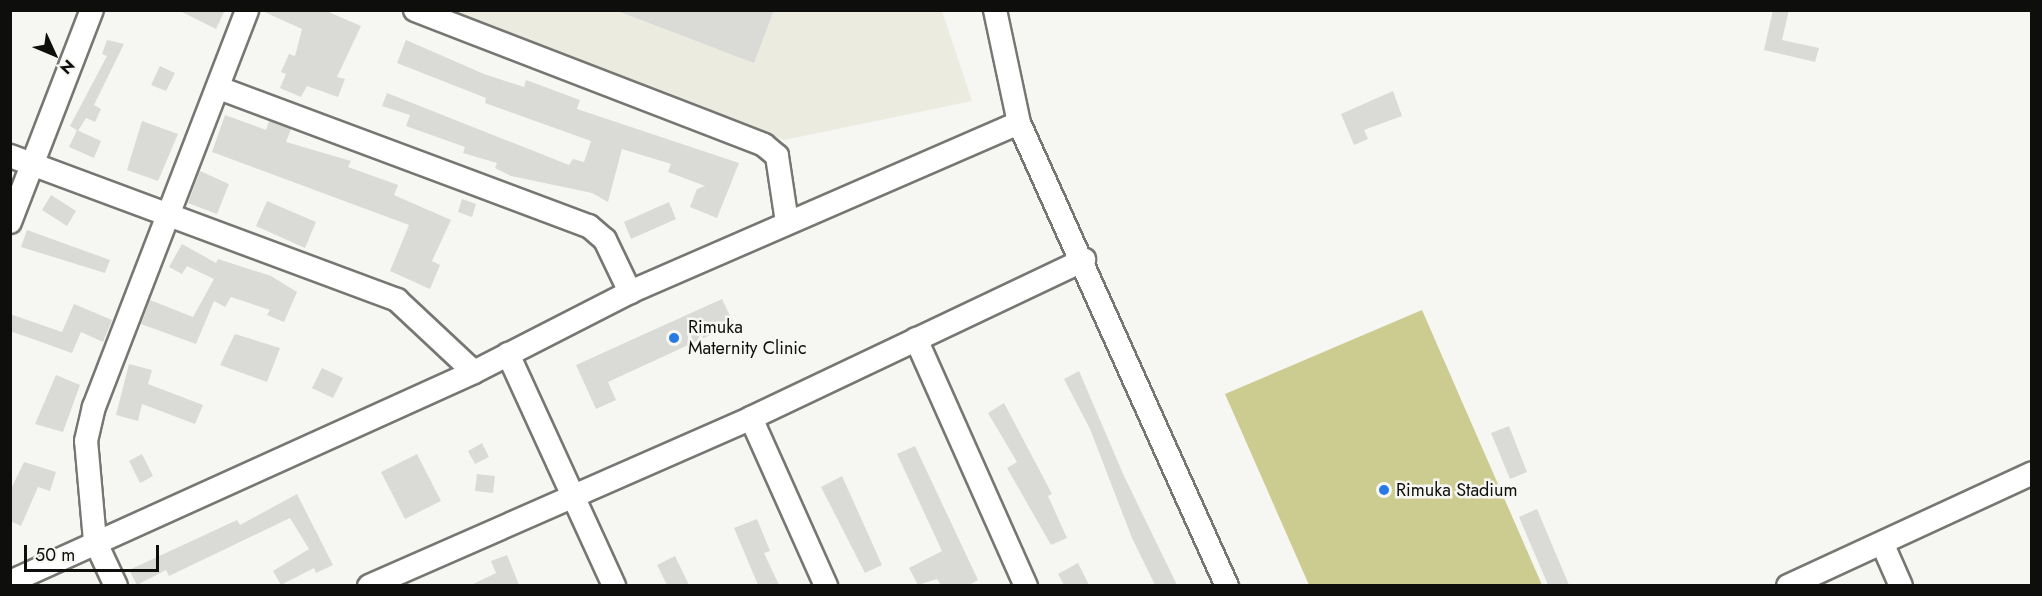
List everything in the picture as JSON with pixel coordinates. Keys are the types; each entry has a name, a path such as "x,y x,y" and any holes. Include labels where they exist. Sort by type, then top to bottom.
{"street":[{"path":"10,222 92,10"},
{"path":"116,585 95,541 86,474 92,418 173,215 247,10"},
{"path":"416,10 764,145 777,156 787,222"},
{"path":"995,10 1019,123 1084,260 1227,585"},
{"path":"219,88 589,226 605,240 630,292"},
{"path":"10,582 95,541 474,372 630,292 1019,123"},
{"path":"10,156 397,300 474,372"},
{"path":"369,585 577,497 751,418 1084,260"},
{"path":"916,339 1026,585"},
{"path":"508,354 577,497 614,585"},
{"path":"751,418 826,585"},
{"path":"1788,585 1884,545 2031,473"},
{"path":"1884,545 1901,585"}],"shaded area":[{"path":"446,11 942,11 972,101 784,140"},
{"name":"Rimuka Stadium","path":"1422,310 1542,585 1309,585 1225,394"}],"building":[{"path":"178,10 225,10 216,29"},
{"path":"260,10 324,10 361,26 337,77 345,79 338,97 307,86 301,97 280,88 286,74 281,72 289,54 295,56 302,29"},
{"path":"615,10 774,10 754,63"},
{"path":"1773,10 1789,10 1782,40 1819,48 1815,62 1764,50"},
{"path":"107,40 124,44 94,105 101,109 95,122 86,118 78,131 70,126 107,56 102,54"},
{"path":"406,40 484,74 524,87 526,80 580,100 577,109 739,163 717,218 690,207 697,189 705,186 668,172 671,164 622,149 608,202 592,193 511,176 495,168 497,163 463,153 465,147 406,126 410,115 382,106 387,93 569,165 573,159 584,162 591,141 485,103 486,98 397,63"},
{"path":"160,66 175,73 166,91 151,85"},
{"path":"1393,91 1402,116 1364,130 1368,139 1354,145 1341,114"},
{"path":"225,115 266,130 269,121 291,129 286,142 351,161 348,167 398,185 394,195 451,220 432,261 440,265 430,289 390,271 409,225 212,152"},
{"path":"142,121 178,134 158,181 127,170"},
{"path":"77,130 101,141 94,158 69,147"},
{"path":"200,171 229,184 217,214 188,203"},
{"path":"51,195 76,211 67,226 42,210"},
{"path":"462,199 476,204 472,217 458,212"},
{"path":"267,201 316,222 305,248 256,226"},
{"path":"669,202 676,219 631,239 624,222"},
{"path":"27,230 110,260 105,273 21,247"},
{"path":"182,244 216,263 218,259 271,276 297,292 284,322 267,315 270,310 231,297 225,307 214,301 196,344 141,324 150,300 193,317 214,279 187,266 182,274 169,267"},
{"path":"722,299 734,324 608,382 616,400 596,409 576,365"},
{"path":"74,304 112,320 103,342 81,332 72,353 10,331 10,314 62,332"},
{"path":"235,334 280,348 267,382 220,365"},
{"path":"129,364 152,370 148,384 203,405 195,424 142,404 138,421 116,415"},
{"path":"322,368 343,378 333,398 312,388"},
{"path":"1079,371 1124,476 1177,585 1155,585 1132,538 1090,429 1064,379"},
{"path":"56,375 80,385 63,432 35,424"},
{"path":"1004,403 1052,494 1048,496 1067,538 1051,545 1007,468 1017,462 988,413"},
{"path":"1509,426 1527,472 1510,479 1491,433"},
{"path":"482,443 489,457 475,464 468,451"},
{"path":"915,446 978,580 969,585 941,585 937,579 918,585 909,568 942,551 897,454"},
{"path":"142,454 153,476 140,483 129,461"},
{"path":"417,454 441,501 405,519 381,472"},
{"path":"24,462 56,472 50,491 38,487 21,526 10,521 10,491"},
{"path":"477,474 495,476 493,493 475,491"},
{"path":"842,476 882,565 865,573 821,487"},
{"path":"297,494 333,565 316,573 314,568 281,585 273,571 309,549 290,518 169,576 166,570 137,585 129,570 237,520 240,525"},
{"path":"1537,509 1569,585 1548,585 1519,517"},
{"path":"757,519 770,551 764,553 779,585 758,585 734,528"},
{"path":"507,555 519,585 471,585 496,573 491,561"},
{"path":"675,556 689,585 667,585 657,565"},
{"path":"1078,563 1089,585 1064,585 1058,574"}],"place":[{"name":"Rimuka Maternity Clinic","path":"674,338"},
{"name":"Rimuka Stadium","path":"1384,490"}]}
